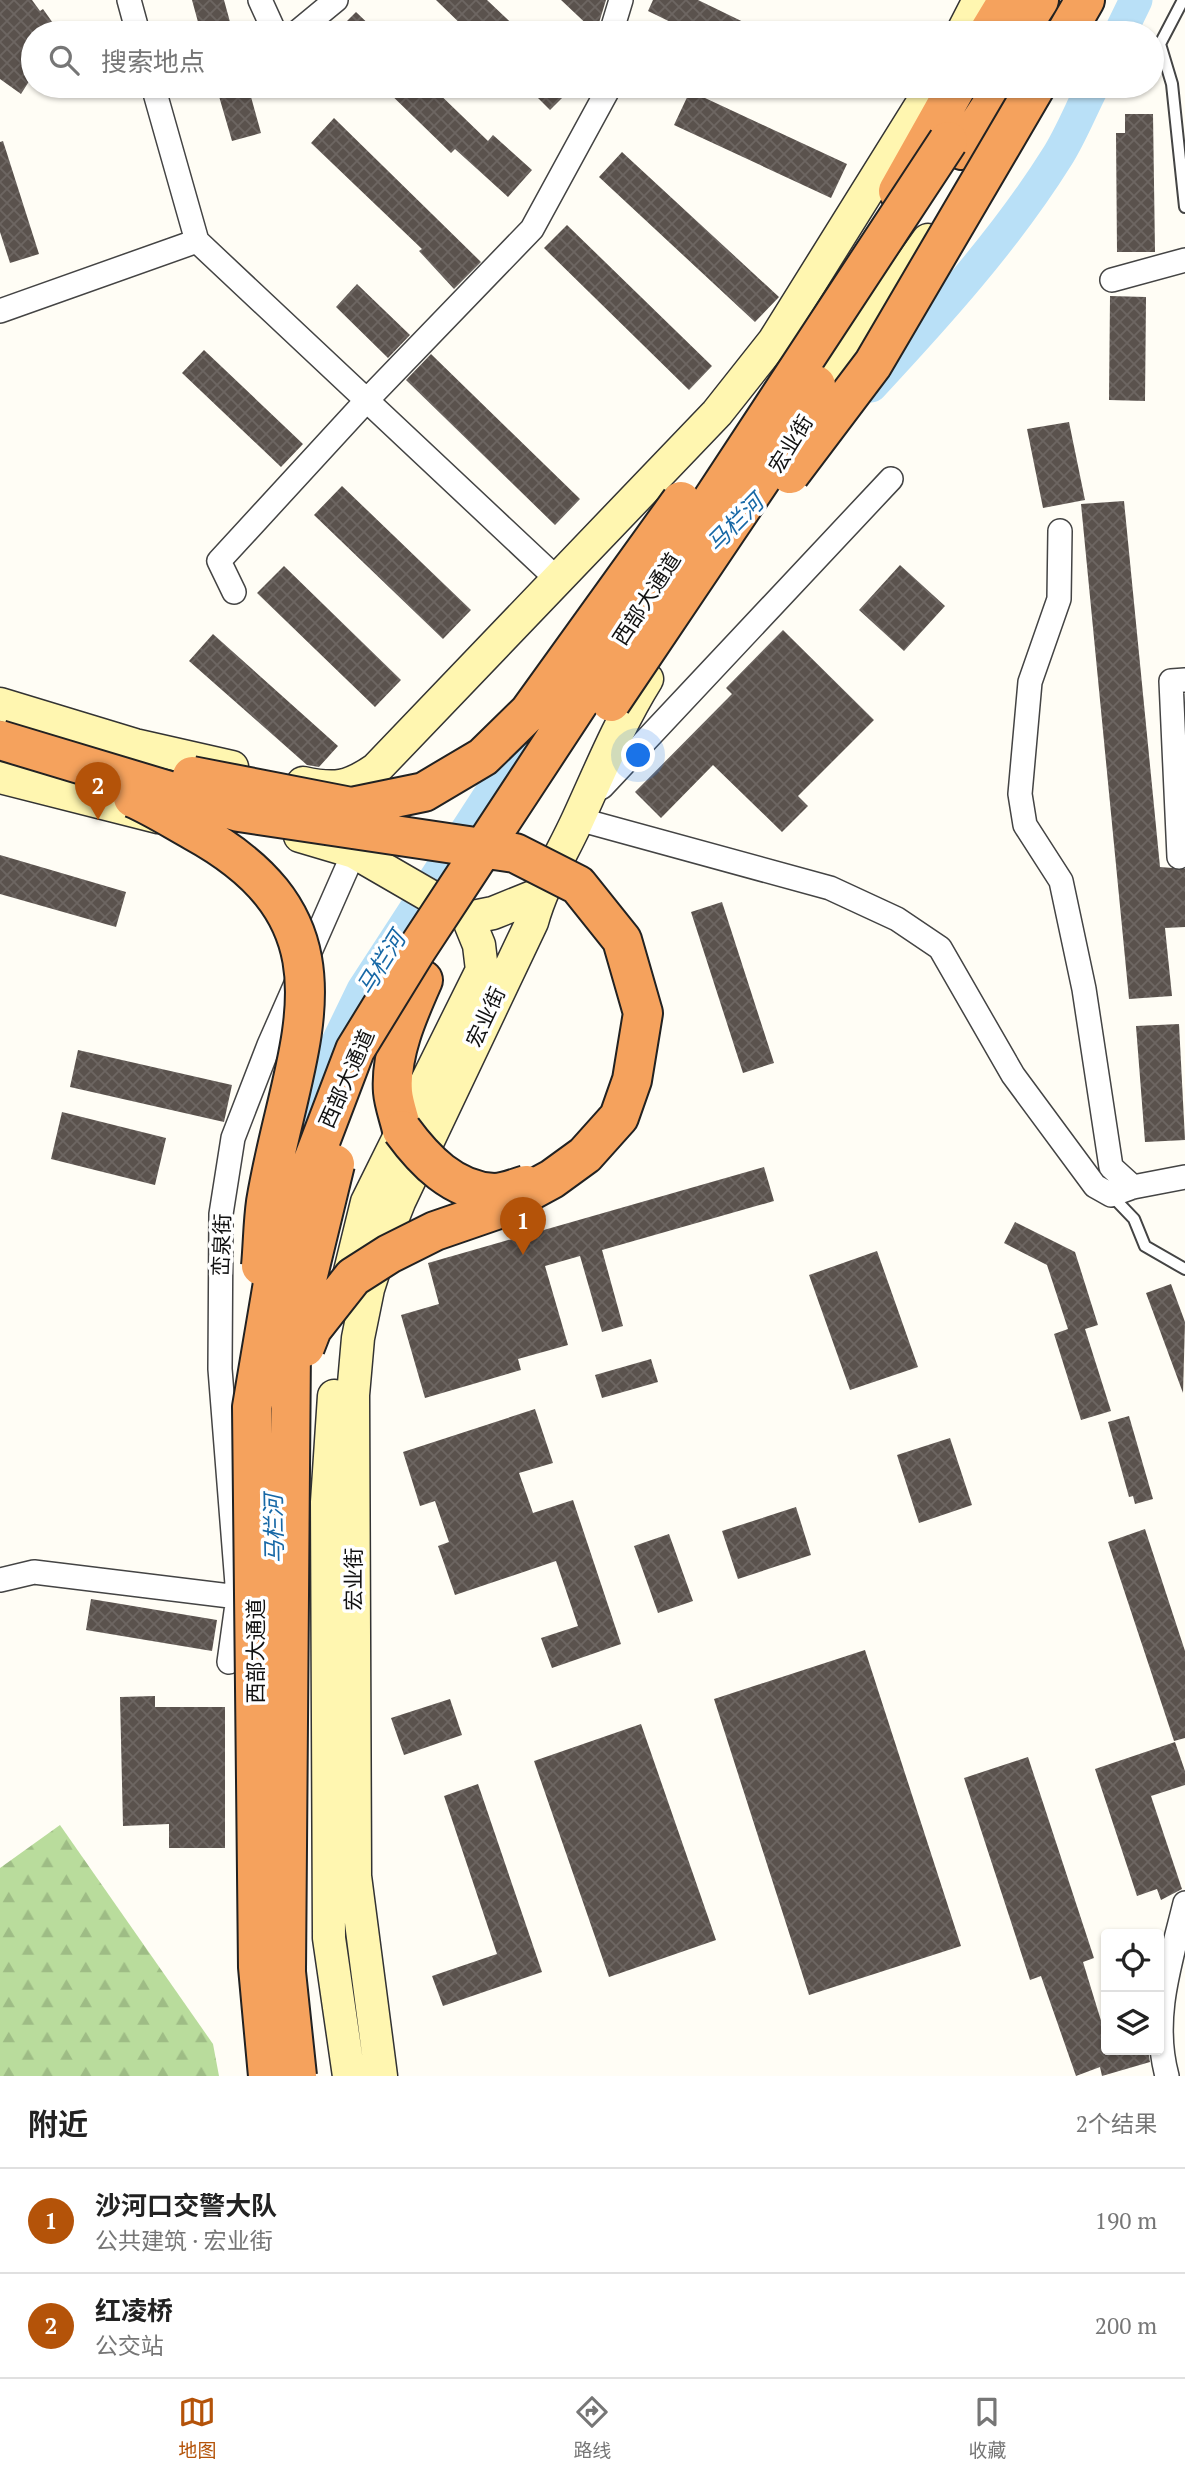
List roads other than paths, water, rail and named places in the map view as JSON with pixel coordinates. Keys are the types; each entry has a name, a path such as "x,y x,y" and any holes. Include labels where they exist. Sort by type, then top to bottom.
{"highway":[{"path":"995,21 1008,0"},
{"path":"1026,21 1039,0"},
{"path":"1046,21 1059,0"},
{"path":"1073,21 1085,0"},
{"path":"865,270 901,183 950,98"},
{"name":"西部大通道","path":"268,2076 258,1967 252,1407 276,1265 355,1050 424,937 976,98"},
{"name":"西部大通道","path":"298,2076 286,1972 291,1345 331,1173 362,1094 423,980 782,448 850,323 996,98"},
{"path":"645,650 740,540 873,364 1030,98"},
{"path":"106,772 193,776 351,807 424,792 483,757 529,712 689,490 817,343"},
{"path":"0,740 239,813 515,853 578,885 622,940 643,1013 632,1080 619,1117 585,1155 552,1180 493,1211 435,1231 354,1277 313,1329 291,1400"},
{"path":"0,747 140,802 217,844 256,872 278,898 300,945 307,1004 288,1107 266,1202 252,1407"},
{"path":"423,980 410,1010 394,1067 393,1093 401,1130 419,1153 447,1178 471,1187 495,1193 552,1180"}],"main road":[{"path":"968,21 979,0"},
{"path":"1085,21 1098,0"},
{"path":"0,704 135,745 330,789 358,782 376,769 718,413 774,341 926,98"},
{"name":"宏业街","path":"381,2076 355,1876 353,1395 368,1289 399,1202 532,922 540,894 622,719 851,348 1028,98"},
{"path":"718,413 746,414 758,422 773,448 772,475"},
{"path":"368,859 376,769"},
{"path":"0,777 155,816 309,837 368,859 468,918 493,913 540,894"},
{"name":"宏业街","path":"349,2076 329,1938 327,1503 340,1310 367,1202 482,970 479,945 468,918"}],"street":[{"path":"129,0 135,21"},
{"path":"260,0 270,21"},
{"path":"311,21 336,0"},
{"path":"615,21 621,0"},
{"path":"156,98 197,241 558,580"},
{"path":"234,592 219,561 367,400 532,229 603,98"},
{"path":"0,311 197,241"},
{"path":"1112,280 1185,260"},
{"path":"587,796 602,787 891,479"},
{"path":"1060,531 1059,599 1030,682 1020,794 1025,825 1061,881 1084,989 1111,1167 1133,1187"},
{"path":"1179,857 1171,681 1185,680"},
{"path":"587,796 830,888 898,919 940,948 1013,1075 1094,1186 1111,1195 1133,1187 1185,1177"},
{"name":"峦泉街","path":"229,1662 238,1597 219,1369 221,1213 233,1138 269,1045 368,859"},
{"path":"0,1580 34,1572 238,1597"},
{"path":"1167,2076 1160,2048 1161,1997 1185,1903"}],"lane":[{"path":"1164,36 1183,0"},
{"path":"1164,57 1172,83 1185,207"},
{"path":"1111,1195 1134,1219 1145,1246 1185,1269"}],"waterway":[{"name":"马栏河","path":"1126,21 1136,0"},
{"name":"马栏河","path":"871,386 945,304 1015,218 1062,149 1087,98"},
{"name":"马栏河","path":"293,1152 302,1116 363,990 504,773 553,719"}],"place":[{"name":"红凌桥","path":"98,820"},
{"name":"沙河口交警大队","path":"523,1255"}]}
